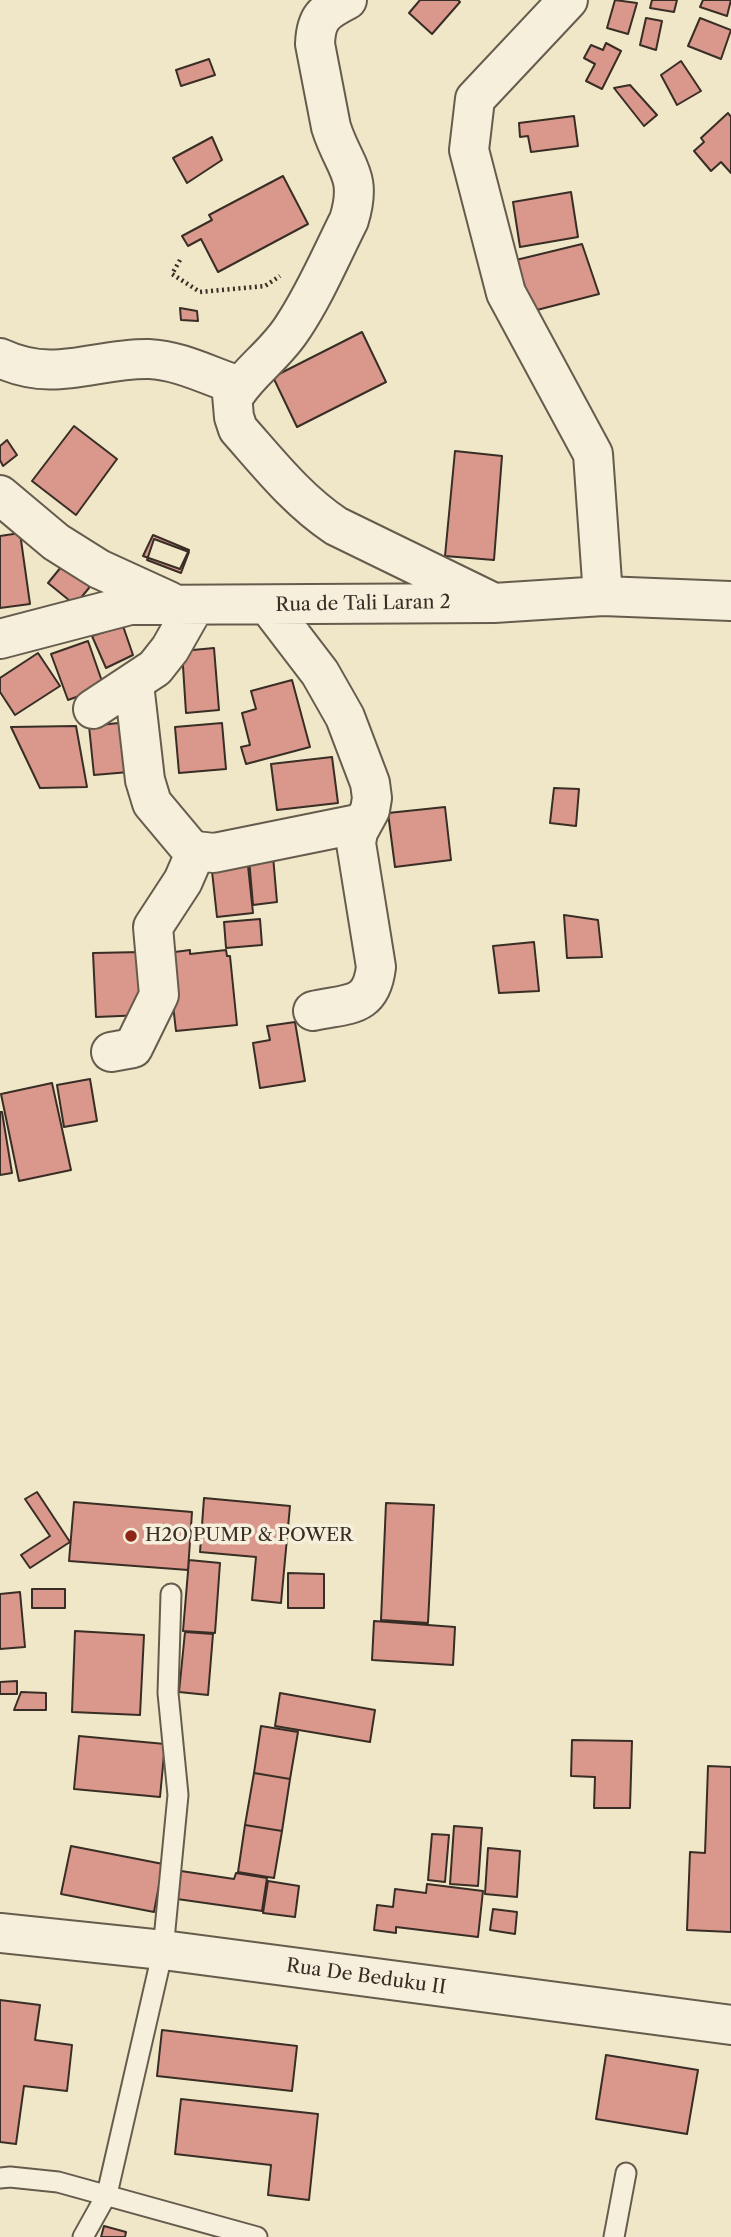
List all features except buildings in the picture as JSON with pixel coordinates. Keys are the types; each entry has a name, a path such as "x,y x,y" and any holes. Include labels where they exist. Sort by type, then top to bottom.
{"street":[{"path":"232,383 236,393 273,355 294,327 349,220 356,196 351,168 335,140 331,127 316,57 315,30 319,19 327,10 347,0"},
{"path":"568,0 475,99 469,150 506,293 593,454 603,596"},
{"path":"0,359 28,370 56,370 147,359 165,361 232,383"},
{"path":"232,383 234,417 238,429 299,498 336,526 494,603"},
{"path":"0,495 56,542 99,569 187,605 170,649 155,668 93,709"},
{"name":"Rua de Tali Laran 2","path":"0,639 130,605 494,603 603,596 731,601"},
{"path":"268,605 320,673 345,717 371,790 370,810 358,832 356,853 376,967 374,984 368,994 359,1001 313,1011"},
{"path":"134,684 148,792 159,813 188,846 196,851 214,853 362,823"},
{"path":"111,1052 132,1048 159,995 153,927 183,881 196,851"},
{"name":"Rua De Beduku II","path":"0,1933 163,1950 731,2025"}],"lane":[{"path":"83,2237 107,2194 163,1950 178,1796 168,1693 171,1594"},
{"path":"614,2237 626,2173"},
{"path":"0,2178 58,2182 257,2237"}],"path":[{"path":"180,260 172,274 200,292 265,286 305,260 328,261"}],"place":[{"name":"H2O PUMP & POWER","path":"131,1536"}]}
